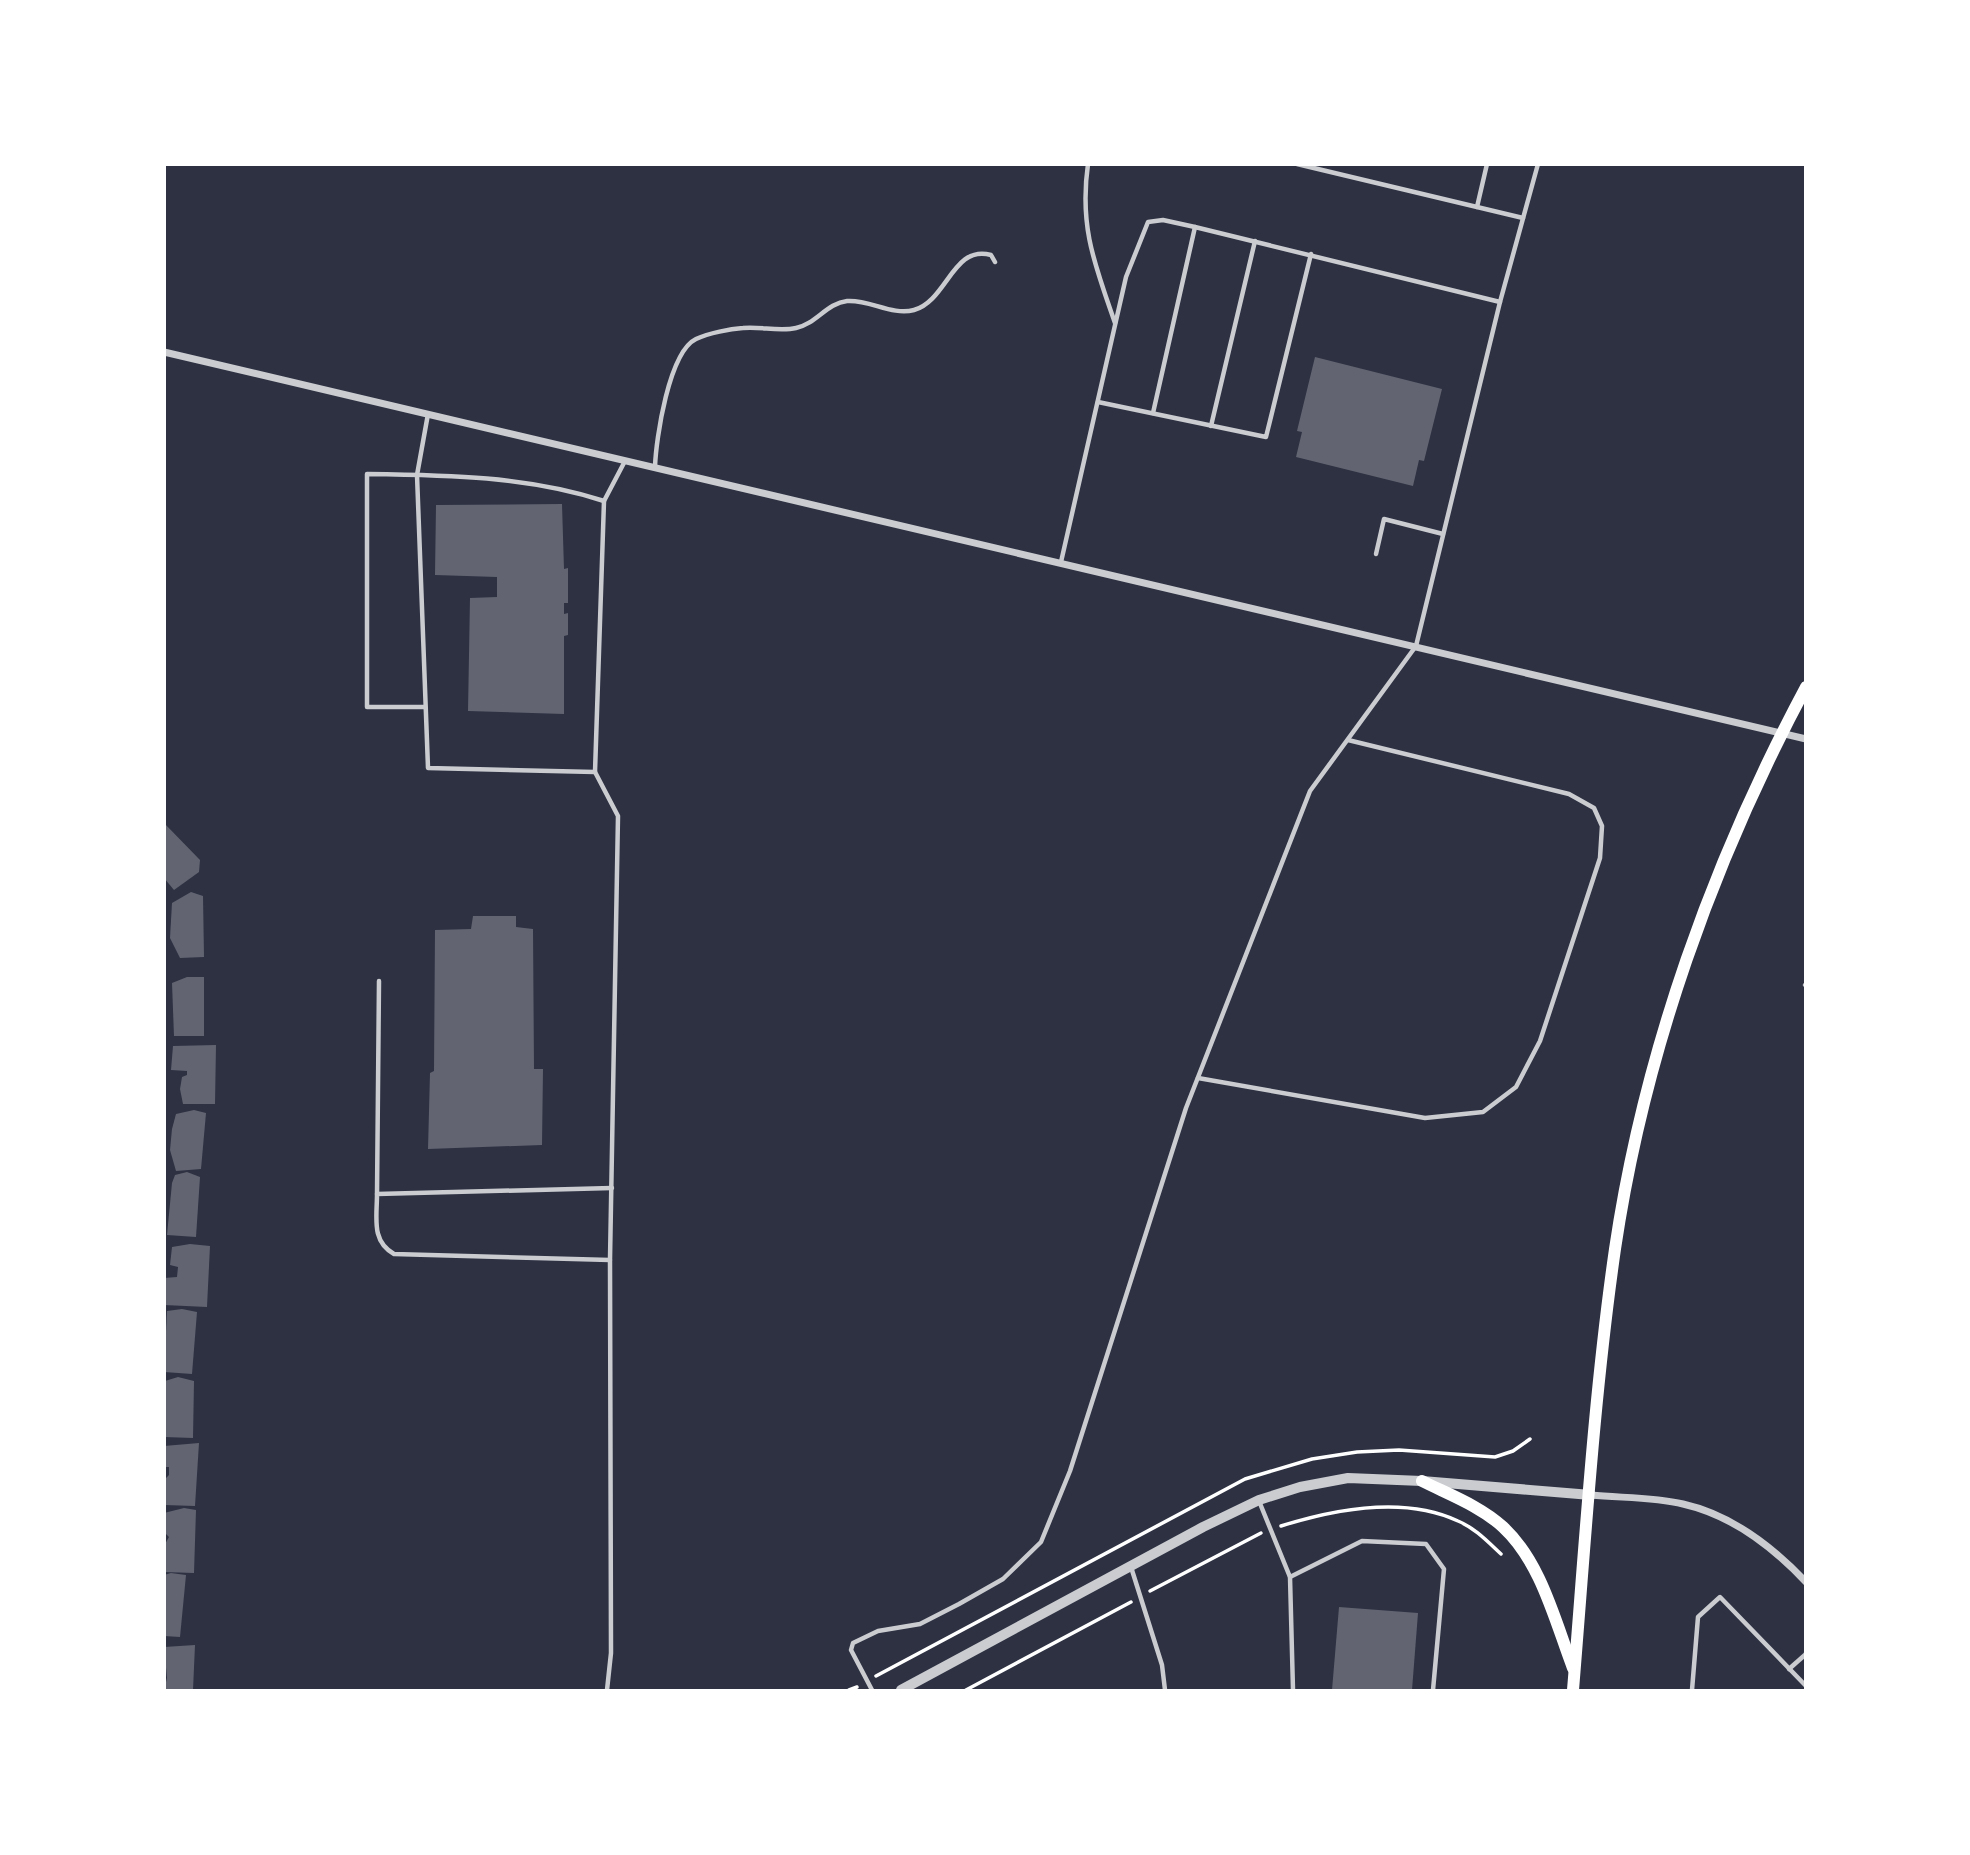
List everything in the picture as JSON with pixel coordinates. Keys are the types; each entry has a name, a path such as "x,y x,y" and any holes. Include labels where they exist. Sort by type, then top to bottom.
{"main road":[{"path":"1573,1690 1615,1247 1647,1099 1677,990 1712,891 1781,733 1805,687"},
{"path":"1422,1481 1478,1509 1495,1522 1530,1560 1574,1673"}],"street":[{"path":"164,352 1805,739"},
{"path":"901,1690 1259,1500 1300,1487 1348,1478 1422,1481 1684,1504 1724,1518 1774,1547 1805,1581"}],"lane":[{"path":"1087,164 1084,190 1087,239 1115,324"},
{"path":"1297,164 1523,218"},
{"path":"1477,207 1487,164"},
{"path":"872,1690 851,1650 853,1643 878,1631 904,1629 949,1609 1003,1579 1041,1542 1070,1471 1198,1078 1310,791 1416,646 1500,302 1538,164"},
{"path":"1061,562 1126,277 1147,222 1163,220 1195,227 1500,302"},
{"path":"1153,413 1195,227"},
{"path":"1211,426 1255,241"},
{"path":"655,467 656,448 673,372 681,354 695,339 741,328 795,328 814,321 832,306 849,301 907,311 917,309 940,291 961,262 971,254 991,255 995,262"},
{"path":"1098,402 1266,437 1311,254"},
{"path":"428,413 417,475 428,768 595,772"},
{"path":"607,1690 611,1623 610,1260 618,816 595,772 604,501 625,460"},
{"path":"425,707 367,707 367,474 505,480 571,490 604,501"},
{"path":"1376,554 1384,519 1443,534"},
{"path":"1198,1078 1425,1118 1483,1112 1516,1087 1539,1041 1600,858 1602,826 1594,808 1569,794 1348,740"},
{"path":"379,981 377,1238 384,1249 394,1254 610,1260"},
{"path":"377,1194 612,1188"},
{"path":"1259,1500 1290,1577 1293,1690"},
{"path":"1290,1577 1362,1541 1426,1544 1444,1569 1433,1690"},
{"path":"1131,1566 1162,1665 1165,1690"},
{"path":"1692,1690 1698,1617 1720,1597 1805,1686"},
{"path":"1789,1669 1805,1654"}],"path":[{"path":"967,1690 1244,1540 1324,1513 1410,1509 1436,1512 1459,1521 1501,1554"}],"building":[{"path":"1315,357 1442,389 1424,461 1419,460 1413,486 1296,457 1302,432 1297,431"},
{"path":"562,504 564,569 568,568 568,603 564,603 564,614 568,613 568,635 564,636 564,714 468,711 470,598 497,597 497,577 435,575 436,505"},
{"path":"164,823 200,860 199,872 174,890 164,878"},
{"path":"191,892 203,896 204,957 180,958 170,938 172,903"},
{"path":"473,916 516,916 516,927 533,929 534,1069 543,1069 542,1145 428,1149 430,1073 434,1071 435,930 471,929"},
{"path":"187,977 204,977 204,1036 174,1036 172,983"},
{"path":"216,1045 215,1104 183,1104 180,1089 182,1077 187,1075 187,1071 171,1070 173,1046"},
{"path":"194,1110 206,1113 201,1169 176,1171 170,1150 176,1114"},
{"path":"187,1172 200,1177 196,1237 167,1235 172,1183 175,1175"},
{"path":"190,1244 210,1246 207,1307 164,1305 164,1278 177,1277 178,1267 170,1265 172,1247"},
{"path":"182,1309 197,1312 192,1374 164,1372 167,1311"},
{"path":"178,1377 194,1381 193,1438 164,1437 165,1381"},
{"path":"199,1443 195,1506 164,1505 164,1480 169,1475 169,1467 164,1467 164,1446"},
{"path":"184,1508 196,1510 194,1573 164,1572 164,1546 169,1537 164,1532 164,1513"},
{"path":"164,1575 186,1575 180,1637 164,1636"},
{"path":"1339,1607 1418,1613 1412,1690 1332,1690"},
{"path":"195,1645 193,1690 164,1690 167,1678 164,1647"}]}
